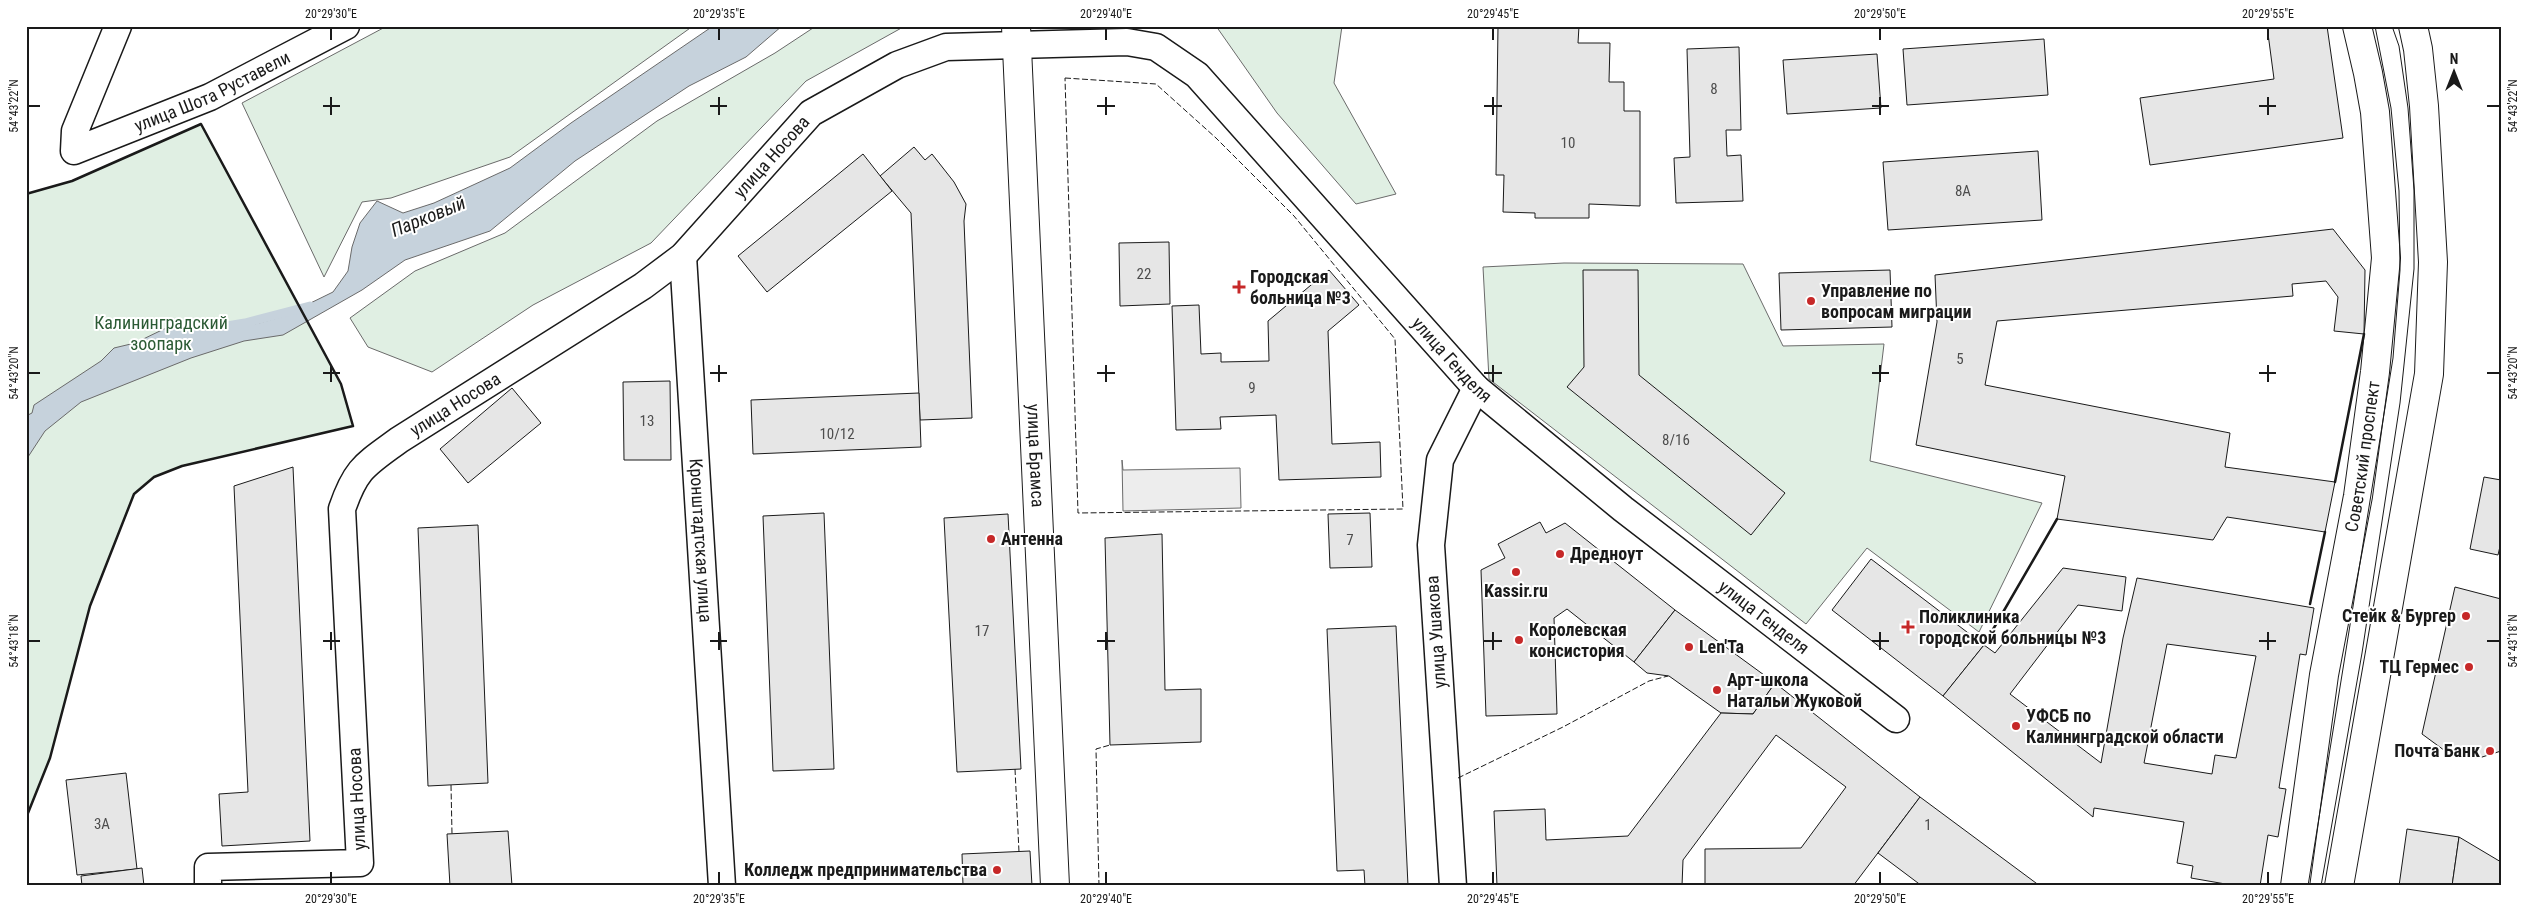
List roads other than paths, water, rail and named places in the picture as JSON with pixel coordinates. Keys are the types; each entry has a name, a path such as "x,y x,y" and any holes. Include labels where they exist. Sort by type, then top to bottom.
{"main road":[{"name":"Советский проспект","path":"2295,886 2324,675 2358,496 2375,372 2386,258 2375,112 2368,73 2356,26"},
{"path":"2339,886 2429,374 2433,253 2424,106 2418,49 2413,26"},
{"name":"улица Брамса","path":"1016,36 1054,886"}],"street":[{"name":"улица Шота Руставели","path":"118,26 75,131 74,151 210,97 346,26"},
{"name":"улица Носова","path":"208,886 208,867 360,863 342,509 350,485 363,466 399,440 644,286 683,256 811,114 897,65 946,48 1016,36"},
{"name":"улица Генделя","path":"1016,36 1127,42 1156,47 1197,75 1476,388 1623,509 1706,570 1896,719"},
{"name":"Кронштадтская улица","path":"683,256 722,886"},
{"name":"улица Ушакова","path":"1453,886 1430,544 1440,460 1476,388"}],"water":[{"path":"713,26 782,26 746,57 689,86 575,161 490,231 405,260 362,290 283,335 244,341 191,358 81,402 45,431 26,460 26,416 32,413 34,405 101,361 114,348 135,343 164,329 193,325 234,328 259,323 284,316 333,292 348,271 352,247 360,223 377,201 403,213 434,203 510,168 571,123"}],"waterway":[{"name":"Парковый","path":"209,329 245,323 310,306"}],"tram line":[{"path":"2308,886 2393,358 2400,270 2399,191 2391,108 2375,26"},
{"path":"2321,886 2362,653 2400,403 2414,269 2414,190 2408,108 2399,46 2392,26"}],"place":[{"name":"Городская больница №3","path":"1239,287"},
{"name":"Управление по вопросам миграции","path":"1811,301"},
{"name":"Антенна","path":"991,539"},
{"name":"Дредноут","path":"1560,554"},
{"name":"Kassir.ru","path":"1516,572"},
{"name":"Стейк & Бургер","path":"2466,616"},
{"name":"Поликлиника городской больницы №3","path":"1908,627"},
{"name":"Королевская консистория","path":"1519,640"},
{"name":"Len'Ta","path":"1689,647"},
{"name":"ТЦ Гермес","path":"2469,667"},
{"name":"Арт-школа Натальи Жуковой","path":"1717,690"},
{"name":"УФСБ по Калининградской области","path":"2016,726"},
{"name":"Почта Банк","path":"2490,751"},
{"name":"Колледж предпринимательства","path":"997,870"}],"park label":[{"name":"Калининградский зоопарк","path":"161,333"}]}
